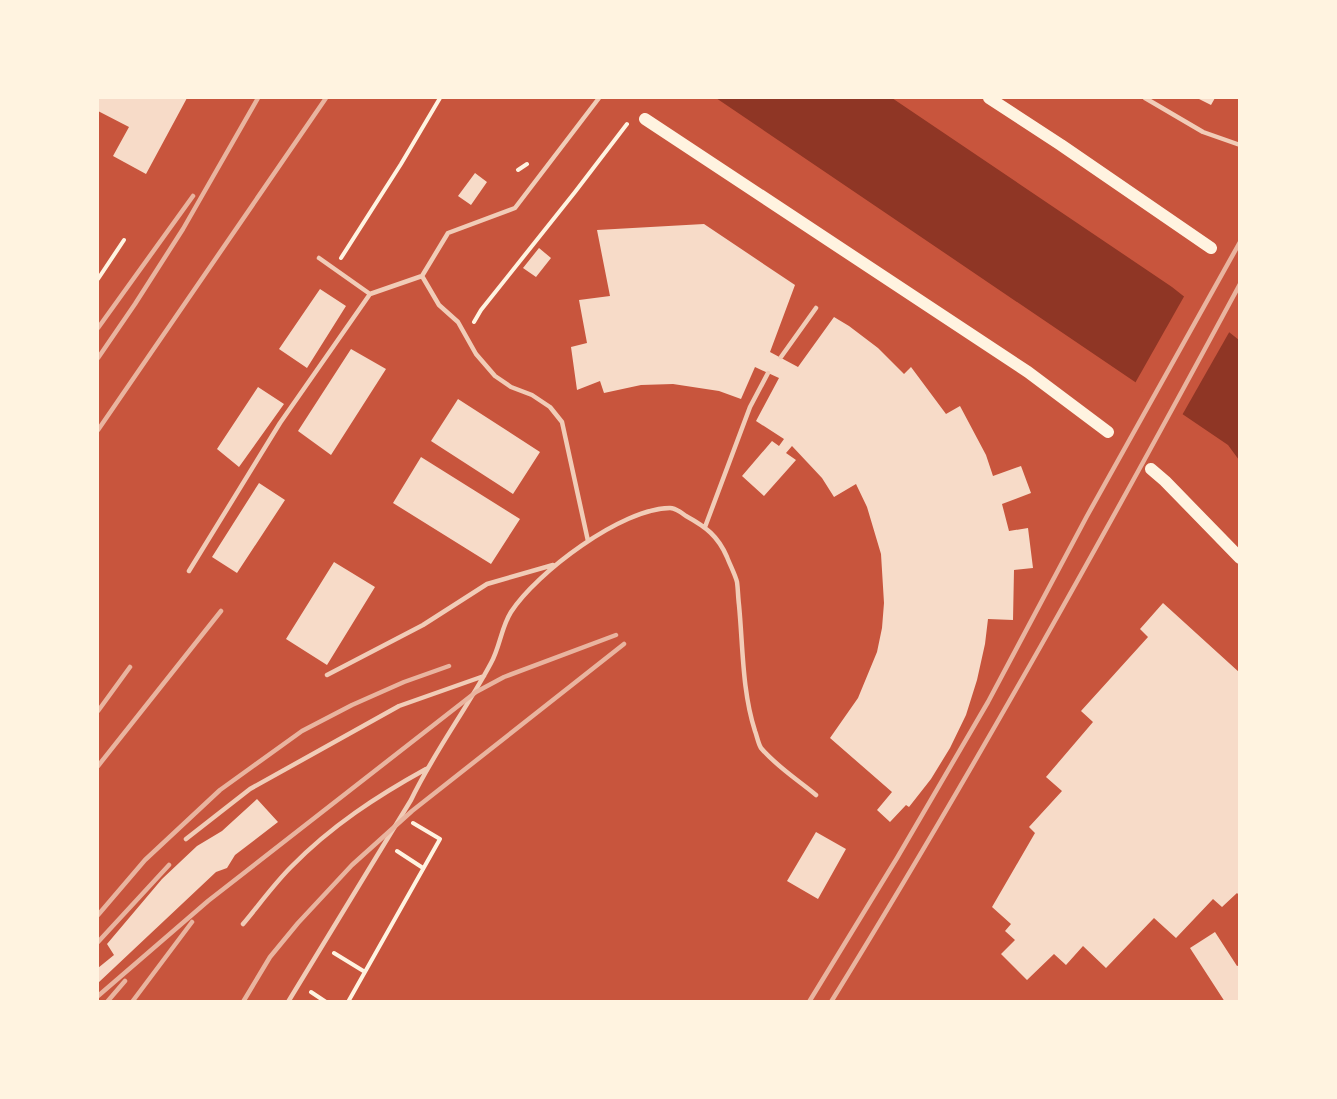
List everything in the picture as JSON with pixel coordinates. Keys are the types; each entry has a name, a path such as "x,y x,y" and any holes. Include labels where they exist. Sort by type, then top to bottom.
{"main road":[{"path":"989,98 1211,248"},
{"path":"639,118 1028,372 1108,432"},
{"path":"1151,469 1239,558"}],"lane":[{"path":"189,571 280,423 370,294 422,276 448,233 515,208 600,98"},
{"path":"1145,98 1203,132 1239,145"},
{"path":"319,258 370,294"},
{"path":"422,276 439,306 458,322 476,354 495,376 511,387 541,401 562,422 588,541"},
{"path":"781,357 816,308"},
{"path":"705,527 750,407 768,374"},
{"path":"288,1002 411,800 426,768 485,676 494,659 499,638 510,613 532,586 555,564 588,541 625,520 672,508 705,527 726,554 737,581 747,694 752,722 760,746 784,770 816,795"},
{"path":"327,675 423,625 487,584 555,564"},
{"path":"186,839 250,789 399,706 485,676"},
{"path":"243,924 291,867 345,819 382,793 426,768"}],"path":[{"path":"334,268 401,164 440,98"},
{"path":"466,336 481,310 575,192 639,118"},
{"path":"98,279 124,240"},
{"path":"348,1002 440,838 407,820"},
{"path":"391,848 423,868"},
{"path":"331,951 365,972"},
{"path":"308,990 326,1002"}],"shaded area":[{"path":"716,98 892,98 1172,287 1239,340 1239,460 1228,445"}],"pier":[{"path":"1186,293 1231,329 1181,417 1134,385"}],"building":[{"path":"98,98 187,98 146,174 113,156 129,127 98,111"},
{"path":"1197,98 1215,98 1211,105"},
{"path":"475,173 487,182 471,205 458,196"},
{"path":"704,224 795,285 770,352 798,367 834,317 878,348 904,374 911,367 946,414 960,406 986,455 993,476 1021,466 1031,493 1002,504 1009,531 1028,528 1033,568 1014,570 1013,620 988,619 977,680 966,715 931,779 909,807 906,805 890,822 877,810 892,792 830,738 858,698 877,652 882,628 884,603 881,554 867,507 856,484 834,497 822,478 792,446 786,453 796,460 764,496 742,476 772,441 779,446 784,439 756,421 779,378 755,367 741,399 719,391 673,384 641,385 604,393 600,381 577,390 571,347 587,343 579,300 610,296 597,230"},
{"path":"539,248 551,258 536,277 523,268"},
{"path":"320,289 346,306 307,368 279,349"},
{"path":"351,349 386,369 331,455 298,431"},
{"path":"258,387 284,404 239,467 217,449"},
{"path":"458,399 540,452 513,494 431,441"},
{"path":"421,457 520,519 491,564 393,503"},
{"path":"259,483 285,500 237,573 212,557"},
{"path":"334,562 375,587 327,665 286,639"},
{"path":"1163,603 1240,673 1240,896 1237,893 1222,907 1213,899 1176,938 1154,918 1106,968 1083,946 1066,965 1054,954 1027,980 1001,954 1015,940 1005,931 1011,924 992,907 1035,833 1029,827 1062,791 1046,777 1093,722 1081,711 1148,637 1140,629"},
{"path":"257,799 278,822 235,855 227,868 216,872 98,983 98,968 114,955 107,944 162,879 197,846 222,831"},
{"path":"816,832 846,849 818,899 787,881"},
{"path":"1215,932 1237,966 1240,965 1240,1002 1225,1002 1190,948"}],"railway":[{"path":"98,358 183,229 258,98"},
{"path":"98,430 326,98"},
{"path":"98,328 193,196"},
{"path":"809,1002 988,702 1087,516 1240,242"},
{"path":"831,1002 938,825 1041,646 1240,284"},
{"path":"98,766 221,611"},
{"path":"98,996 208,901 476,692 504,677 616,635"},
{"path":"243,1002 270,957 352,865 412,811 624,644"},
{"path":"98,915 145,860 220,790 302,731 404,682 449,666"},
{"path":"98,711 130,667"},
{"path":"98,942 169,865"},
{"path":"132,1002 192,922"},
{"path":"107,1002 125,981"}]}
